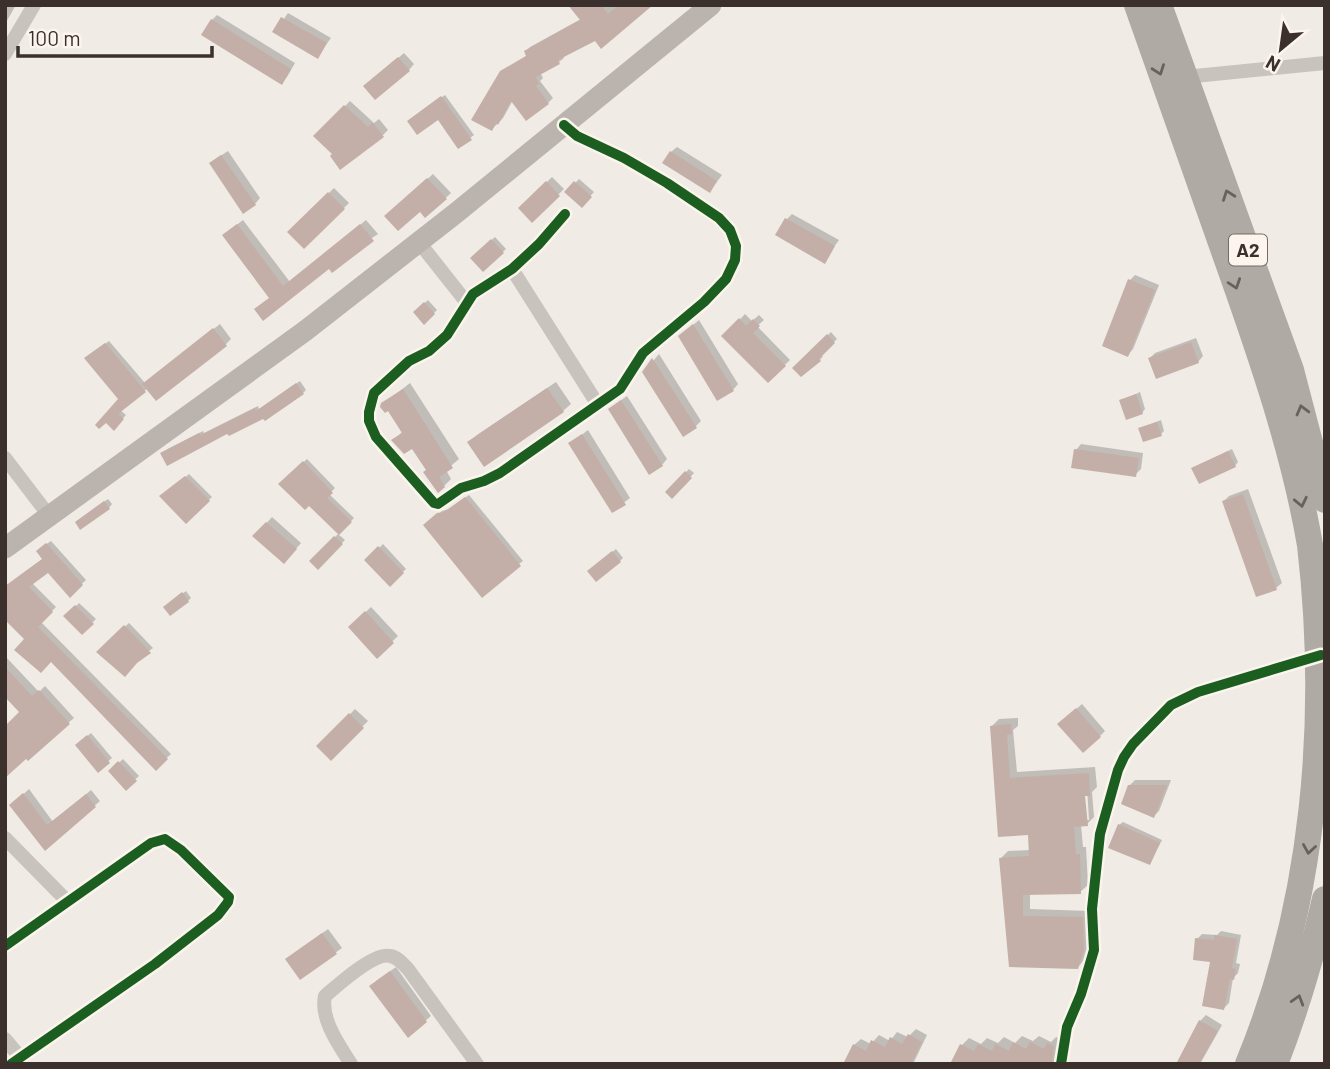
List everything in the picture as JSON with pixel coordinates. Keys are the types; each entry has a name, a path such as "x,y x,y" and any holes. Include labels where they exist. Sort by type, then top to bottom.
{"highway":[{"name":"A2","path":"1137,5 1250,326 1289,451 1310,546 1321,654 1320,745 1313,821 1302,893 1284,965 1248,1064"},
{"name":"A2","path":"1159,5 1291,370 1325,499"},
{"path":"1275,1064 1308,967 1325,899"}],"main road":[{"path":"5,548 305,331 711,5"}],"street":[{"path":"5,54 34,5"},
{"path":"1185,77 1325,63"},
{"path":"564,125 577,136 624,158 667,183 719,218 730,230 736,246 735,260 726,279 704,302 643,353 620,390 500,473 461,488 438,503 430,501 376,437 369,421 370,403 380,385 447,335 473,294 512,269 565,215"},
{"path":"418,241 467,303"},
{"path":"512,269 598,405"},
{"path":"5,458 50,517"},
{"path":"1061,1064 1067,1027 1094,950 1092,909 1100,834 1124,757 1171,705 1198,692 1321,654"},
{"path":"5,838 66,900"},
{"path":"5,946 66,900 151,843 165,839 181,850 229,897 218,915 176,948 16,1060 5,1039"},
{"path":"351,1064 331,1029 324,1010 325,996 380,956 390,955 408,969 477,1064"}],"building":[{"path":"568,5 601,5 608,14 619,5 653,5 601,49 595,41 558,60 560,64 536,77 539,84 536,86 549,104 526,121 511,101 492,131 471,120 500,71 526,56 524,51 580,20"},
{"path":"281,17 327,43 318,59 272,32"},
{"path":"211,19 291,69 282,85 201,35"},
{"path":"398,57 410,71 375,100 363,86"},
{"path":"441,96 472,140 458,149 438,120 417,135 407,121"},
{"path":"344,105 368,127 373,123 384,137 340,170 330,156 332,154 313,136"},
{"path":"670,151 717,181 710,193 662,163"},
{"path":"221,155 256,205 243,214 209,163"},
{"path":"427,178 447,199 425,218 420,212 398,231 384,216"},
{"path":"546,181 560,196 532,223 518,208"},
{"path":"574,181 592,197 582,208 564,192"},
{"path":"328,192 345,209 304,249 287,232"},
{"path":"785,218 835,246 825,264 775,235"},
{"path":"237,224 283,286 360,224 374,241 332,273 329,269 263,321 254,309 269,298 222,235"},
{"path":"491,239 504,253 483,272 470,258"},
{"path":"1128,279 1155,290 1128,357 1102,346"},
{"path":"424,302 435,314 424,325 413,312"},
{"path":"739,318 746,326 753,319 760,326 753,333 786,366 768,383 721,336"},
{"path":"693,324 734,391 717,401 678,336"},
{"path":"213,328 227,346 156,401 142,384"},
{"path":"827,334 835,343 819,359 821,361 801,377 792,368"},
{"path":"1191,342 1199,363 1156,379 1148,358"},
{"path":"105,343 146,392 118,414 124,419 114,431 106,423 99,429 95,425 118,399 84,358"},
{"path":"652,358 697,428 683,437 642,372"},
{"path":"296,383 304,394 265,421 263,419 229,436 227,434 167,466 160,453 255,408 256,411"},
{"path":"547,388 564,412 484,467 467,442"},
{"path":"403,389 453,468 439,477 445,487 438,493 423,472 426,470 412,449 404,454 391,440 402,433 388,411 385,413 380,407 381,403"},
{"path":"1136,394 1143,414 1126,420 1119,400"},
{"path":"621,400 663,466 649,475 608,409"},
{"path":"1157,422 1162,436 1143,442 1138,428"},
{"path":"582,434 626,505 612,513 568,443"},
{"path":"1074,449 1139,458 1136,477 1071,468"},
{"path":"1228,451 1236,467 1199,484 1191,468"},
{"path":"303,461 333,493 327,498 352,522 339,535 309,506 305,510 278,484"},
{"path":"685,471 692,478 672,499 665,492"},
{"path":"185,476 210,501 186,524 159,496"},
{"path":"1243,494 1277,590 1256,597 1222,501"},
{"path":"465,497 521,566 482,598 423,525 437,513 444,512"},
{"path":"104,501 110,509 80,530 75,522"},
{"path":"266,522 297,549 284,564 252,536"},
{"path":"334,536 343,544 318,570 309,561"},
{"path":"46,543 83,585 70,598 48,573 29,587 53,612 38,627 168,759 156,771 51,662 41,673 14,650 24,639 5,620 5,586 42,559 36,551"},
{"path":"378,546 404,573 390,587 364,560"},
{"path":"612,551 621,562 596,582 587,571"},
{"path":"182,592 189,602 170,616 163,607"},
{"path":"75,605 94,624 82,635 63,616"},
{"path":"365,611 394,643 377,659 348,627"},
{"path":"124,625 151,653 137,663 125,677 96,652"},
{"path":"5,667 32,696 39,690 70,724 5,778 5,726 19,712 5,697"},
{"path":"1076,708 1101,737 1083,753 1057,724"},
{"path":"349,713 364,728 331,761 316,746"},
{"path":"1011,724 1012,734 1007,735 1010,778 1089,773 1090,796 1085,796 1088,826 1074,827 1076,854 1080,854 1081,894 1023,895 1023,916 1083,917 1084,949 1078,969 1009,967 999,858 1029,856 1028,835 998,837 990,726"},
{"path":"87,735 110,763 98,773 75,745"},
{"path":"118,761 137,781 126,791 108,771"},
{"path":"1128,785 1167,785 1154,818 1121,804"},
{"path":"23,793 47,825 86,794 96,807 45,851 9,805"},
{"path":"1118,824 1160,843 1150,865 1108,848"},
{"path":"322,933 337,954 300,980 285,959"},
{"path":"1214,935 1237,939 1232,968 1236,969 1234,980 1230,979 1224,1010 1202,1006 1210,962 1193,960 1195,938 1214,940"},
{"path":"390,971 427,1022 408,1038 369,986"},
{"path":"1199,1020 1218,1031 1199,1064 1176,1064"},
{"path":"908,1034 922,1042 911,1064 843,1064 853,1044 866,1051 871,1040 885,1047 890,1037 902,1044"},
{"path":"1013,1042 1026,1049 1030,1042 1044,1049 1047,1043 1054,1046 1052,1064 950,1064 960,1044 974,1051 978,1044 992,1051 995,1044 1009,1051"}],"cycle path":[{"path":"564,125 577,136 624,158 667,183 719,218 730,230 736,246 735,260 726,279 704,302 643,353 620,389 500,473 461,488 438,504 434,503 376,437 369,421 374,393 409,361 429,351 447,335 473,294 512,269 565,214"},
{"path":"1061,1064 1067,1027 1081,994 1094,950 1092,909 1100,834 1124,757 1171,705 1198,692 1321,655"},
{"path":"5,946 151,843 165,839 181,850 229,897 218,915 155,964 11,1064"}]}
